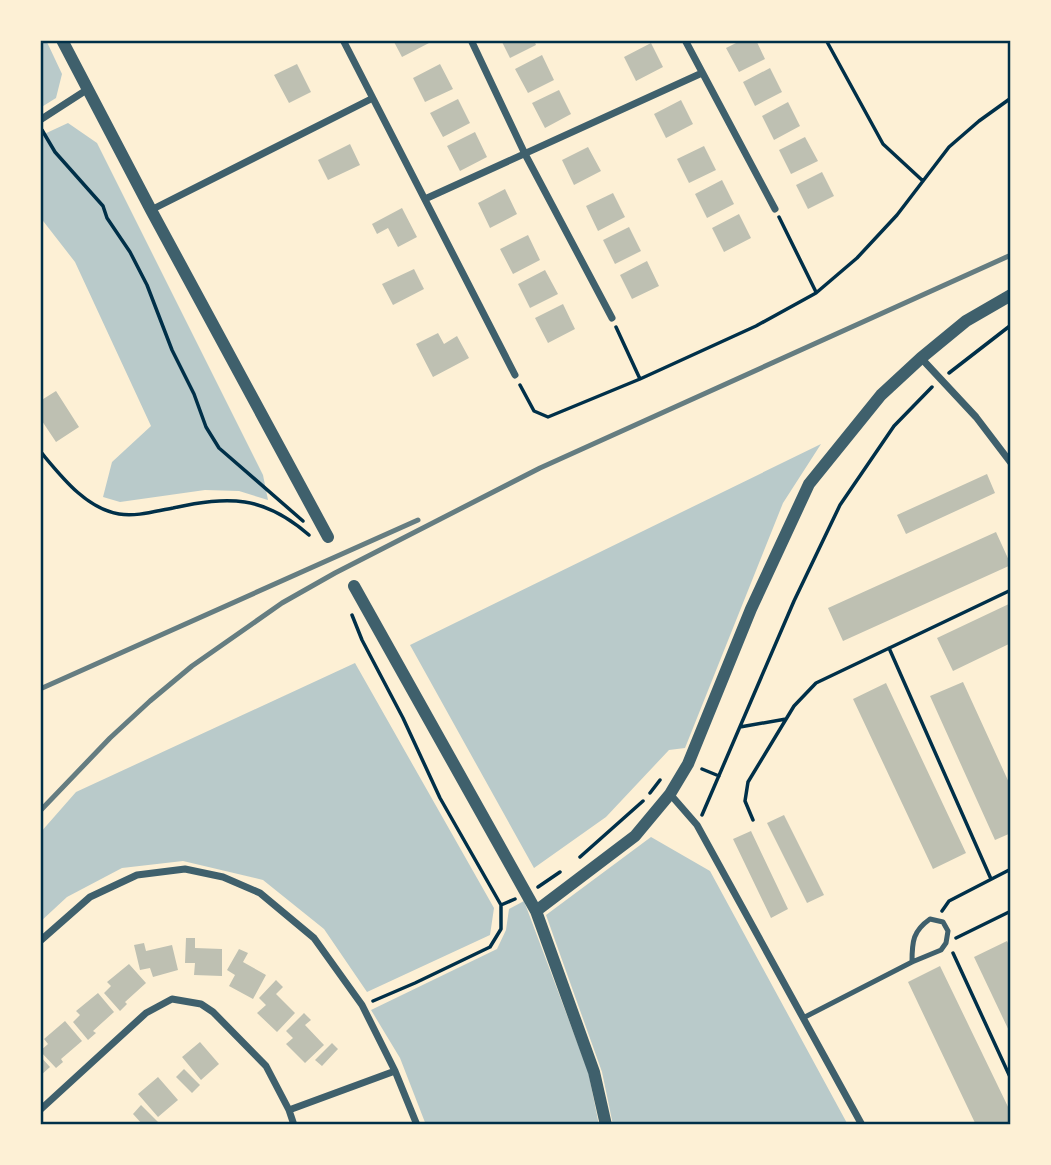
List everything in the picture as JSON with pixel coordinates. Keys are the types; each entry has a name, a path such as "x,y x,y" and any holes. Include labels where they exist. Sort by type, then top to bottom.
{"street":[{"path":"62,40 328,537"},
{"path":"343,40 515,375"},
{"path":"471,40 525,154 612,318"},
{"path":"685,40 775,209"},
{"path":"425,200 702,73"},
{"path":"40,120 88,89"},
{"path":"151,210 371,99"},
{"path":"536,911 635,836 670,794 688,764 751,609 809,484 881,395 966,321 1011,295"},
{"path":"921,358 976,417 1011,463"},
{"path":"354,586 536,911 594,1072 606,1125"},
{"path":"670,794 697,825 862,1125"},
{"path":"40,941 90,897 137,875 185,869 223,877 260,893 314,937 362,1006 396,1071 417,1125"},
{"path":"40,1110 146,1013 172,999 201,1004 214,1012 266,1066 294,1125"},
{"path":"289,1110 396,1071"}],"lane":[{"path":"803,1018 941,950 946,943 948,931 943,922 930,919 920,926 912,939 912,962"}],"path":[{"path":"826,40 883,145 923,181"},
{"path":"515,375 534,411 548,417 640,379 755,326 816,293 857,258 889,224 949,146 1011,98"},
{"path":"40,128 55,152 103,206 107,218 130,252 147,285 206,427 219,448 307,525 311,535 272,508 243,500 215,501 146,513 119,514 92,503 66,483 40,451"},
{"path":"775,209 816,293"},
{"path":"612,318 640,379"},
{"path":"697,825 794,601 840,505 894,426 941,379 1011,325"},
{"path":"753,820 745,801 748,782 794,706 816,682 1011,590"},
{"path":"352,615 440,798 501,905 501,929 490,947 362,1006"},
{"path":"889,648 991,879"},
{"path":"740,727 786,719"},
{"path":"688,764 719,776"},
{"path":"572,864 641,803 662,777"},
{"path":"936,920 949,901 1011,869"},
{"path":"501,905 526,894 561,872"},
{"path":"1011,911 948,942 1011,1079"}],"shaded area":[{"path":"40,40 46,40 62,74 56,98 40,108"},
{"path":"68,123 97,143 263,475 268,500 239,491 205,490 120,502 103,497 112,462 151,426 75,262 40,217 40,136"},
{"path":"821,444 783,503 685,748 669,750 606,817 534,868 410,645"},
{"path":"355,663 494,908 490,935 367,992 324,929 263,880 183,861 122,868 67,897 40,922 40,833 76,792"},
{"path":"651,837 710,871 848,1125 613,1125 602,1072 546,915"},
{"path":"524,901 588,1071 599,1125 426,1125 400,1058 371,1010 497,949 506,930 509,909"}],"building":[{"path":"393,40 427,40 429,43 402,57"},
{"path":"501,40 534,40 536,45 510,58"},
{"path":"742,40 756,40 765,59 739,72 726,48"},
{"path":"651,43 663,67 636,81 624,57"},
{"path":"542,55 554,80 528,93 515,69"},
{"path":"297,64 311,92 289,103 274,75"},
{"path":"440,64 453,89 425,102 413,78"},
{"path":"770,68 782,92 755,106 743,82"},
{"path":"559,90 571,114 545,128 532,103"},
{"path":"458,99 470,123 443,137 430,113"},
{"path":"681,100 693,124 666,138 654,114"},
{"path":"788,102 800,126 774,140 762,116"},
{"path":"475,132 487,157 460,171 447,146"},
{"path":"805,137 818,161 791,174 779,150"},
{"path":"350,144 360,165 328,180 318,160"},
{"path":"704,146 716,170 689,183 677,159"},
{"path":"588,147 601,171 574,185 562,160"},
{"path":"822,172 834,196 808,209 796,185"},
{"path":"722,180 734,204 707,218 695,194"},
{"path":"505,189 517,214 490,228 478,203"},
{"path":"613,193 625,217 598,231 586,206"},
{"path":"402,208 417,237 398,247 388,228 377,234 372,224"},
{"path":"739,214 751,238 724,252 712,228"},
{"path":"629,227 641,251 615,264 603,240"},
{"path":"528,235 540,260 513,274 500,249"},
{"path":"647,261 659,286 632,299 620,275"},
{"path":"414,269 424,289 393,305 382,284"},
{"path":"545,270 558,294 530,308 518,284"},
{"path":"563,304 575,329 548,343 535,318"},
{"path":"438,333 444,344 457,336 469,358 433,377 416,344"},
{"path":"56,391 79,427 56,442 40,418 40,401"},
{"path":"987,474 995,493 906,534 897,515"},
{"path":"996,532 1011,565 843,641 828,608"},
{"path":"1011,603 1011,643 953,671 937,638"},
{"path":"963,682 1011,787 1011,833 995,840 930,696"},
{"path":"886,683 966,853 933,869 853,699"},
{"path":"784,815 824,895 807,903 767,823"},
{"path":"751,831 788,909 771,918 733,839"},
{"path":"186,938 195,938 195,948 222,949 222,976 194,975 195,963 185,963"},
{"path":"1007,941 1011,949 1011,1035 974,957"},
{"path":"144,943 146,951 172,945 178,970 153,977 150,968 140,970 134,945"},
{"path":"239,949 248,953 243,962 266,975 253,999 229,986 235,975 227,970"},
{"path":"129,964 146,983 125,1002 127,1004 120,1011 104,993 111,986 107,982"},
{"path":"940,966 1011,1113 1011,1125 976,1125 908,982"},
{"path":"276,980 283,987 276,994 295,1013 277,1032 257,1013 266,1005 259,998"},
{"path":"98,993 114,1012 93,1031 96,1033 88,1040 73,1022 80,1015 76,1011"},
{"path":"304,1013 311,1020 305,1025 324,1045 305,1063 286,1044 293,1038 286,1031"},
{"path":"65,1021 82,1041 61,1059 63,1062 56,1068 40,1051 48,1044 44,1039"},
{"path":"200,1042 219,1064 201,1080 182,1057"},
{"path":"332,1043 338,1049 322,1066 315,1060"},
{"path":"40,1056 50,1067 40,1076"},
{"path":"184,1069 200,1085 192,1093 176,1077"},
{"path":"158,1077 178,1100 158,1117 138,1094"},
{"path":"141,1105 159,1123 157,1125 143,1125 133,1114"}],"railway":[{"path":"40,811 110,738 150,701 192,666 282,603 540,468 1011,255"},
{"path":"40,689 418,520"}]}
